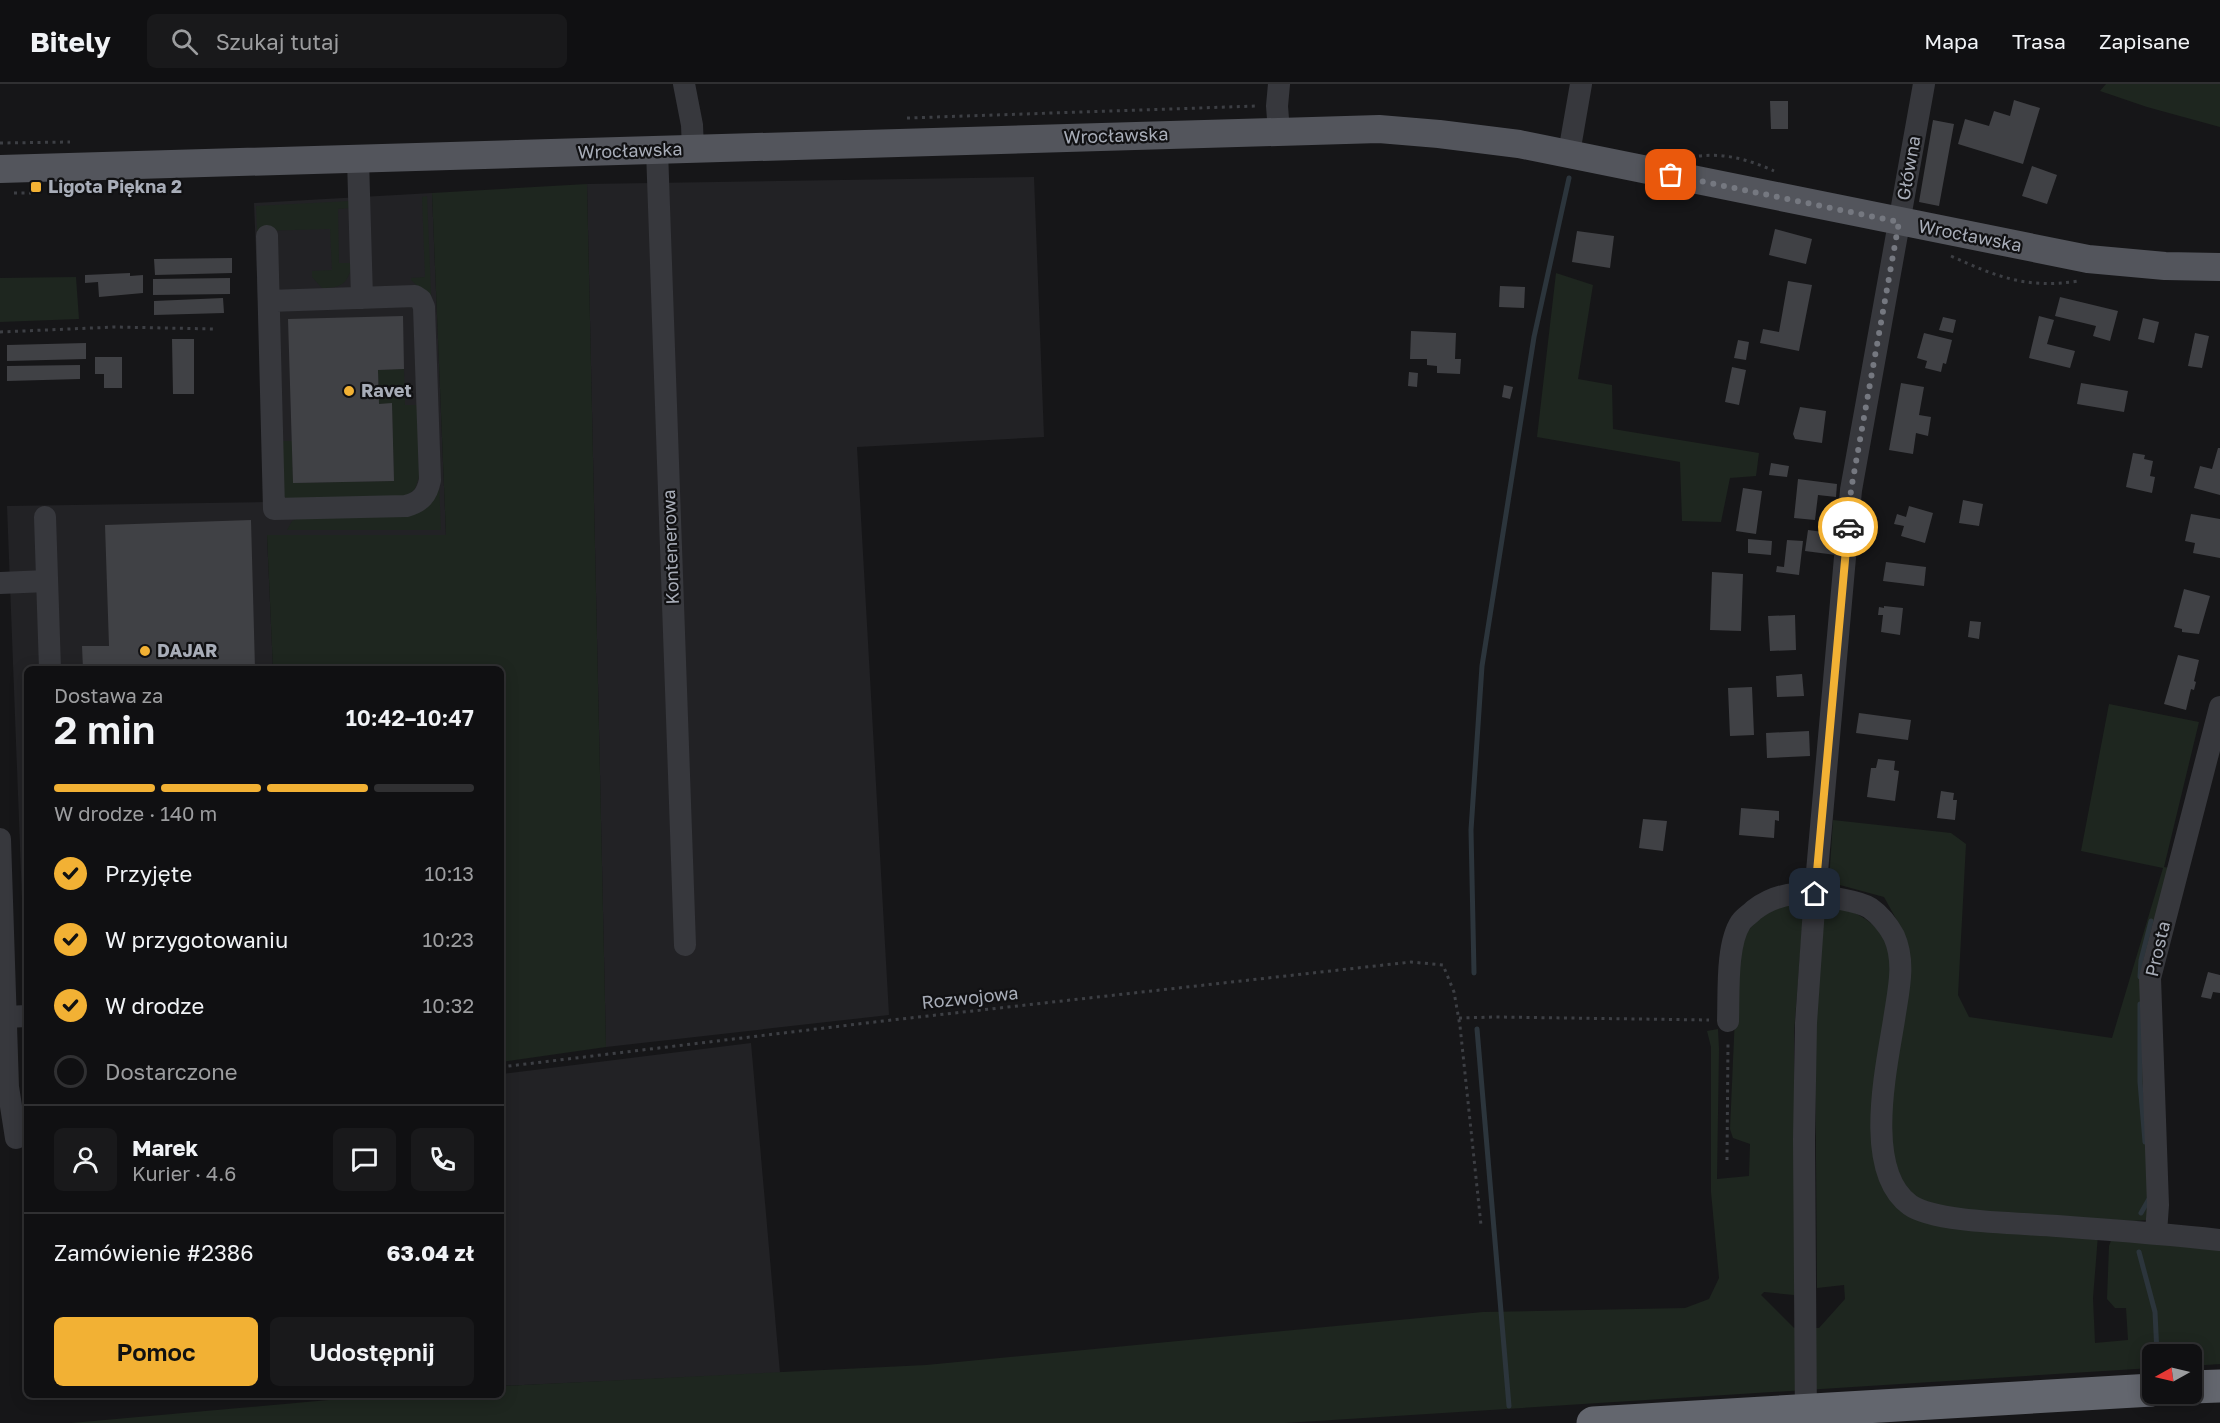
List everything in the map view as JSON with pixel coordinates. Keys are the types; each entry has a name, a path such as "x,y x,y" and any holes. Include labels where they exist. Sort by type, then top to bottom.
{"highway":[{"path":"1593,1423 2142,1391"}],"main road":[{"name":"Wrocławska","path":"0,169 1379,129 1468,137 1569,153 2088,259 2165,266 2220,267"}],"street":[{"path":"684,84 692,125 693,149"},
{"path":"1279,84 1277,106 1279,132"},
{"path":"1569,153 1581,84"},
{"name":"Główna","path":"1806,1423 1806,1034 1815,894 1851,490 1924,84"},
{"name":"Kontenerowa","path":"657,150 685,945"},
{"path":"358,159 362,298"},
{"path":"267,236 274,509 406,506 415,504 423,498 430,480 424,307 421,300 415,296 269,301"},
{"path":"45,517 50,666"},
{"path":"0,583 47,581"},
{"name":"Prosta","path":"2156,1233 2158,1205 2150,978 2220,707"},
{"path":"0,839 16,1017 8,1087 16,1137"},
{"path":"1728,1021 1732,953 1741,923 1764,903 1785,894 1815,894 1869,908 1887,924 1900,954 1901,975 1883,1085 1882,1148 1886,1174 1895,1191 1911,1205 1926,1213 1942,1216 2220,1240"}],"path":[{"path":"0,332 115,327 215,329"},
{"name":"Rozwojowa","path":"504,1067 883,1021 1411,962 1443,965 1454,992 1459,1018"},
{"path":"1481,1225 1459,1018 1728,1021 1727,1160"}],"shaded area":[{"path":"2106,84 2220,84 2220,127 2147,107 2100,91"},
{"path":"1034,177 1044,437 857,447 889,1015 606,1047 587,184"},
{"path":"587,184 606,1047 504,1062 504,666 273,666 267,535 446,535 432,193"},
{"path":"432,193 446,535 267,535 273,666 24,666 24,951 7,506 266,502 254,203"},
{"path":"427,196 441,530 287,530 292,521 301,517 422,511 422,290 411,278 425,277 422,197"},
{"path":"351,201 351,208 338,209 339,263 353,263 344,283 335,287 322,288 312,277 312,271 332,270 330,229 257,231 256,206"},
{"path":"1556,273 1593,285 1578,379 1612,385 1613,429 1759,453 1756,476 1730,478 1721,522 1682,521 1680,462 1537,437"},
{"path":"76,277 79,319 0,322 0,278"},
{"path":"404,369 405,405 418,405 419,477 415,489 404,498 286,498 283,495 279,441 292,441 293,483 394,481 392,404 379,404 378,370"},
{"path":"2109,704 2199,722 2164,867 2169,868 2146,959 2150,1220 2132,1221 1950,1210 1918,1199 1902,1185 1890,1159 1890,1090 1905,935 1884,897 1829,882 1833,820 1951,833 1966,844 1958,995 1969,1017 2112,1038 2163,868 2081,851"},
{"path":"1792,903 1802,910 1794,1033 1794,1295 1764,1292 1761,1295 1794,1328 1819,1328 1845,1299 1844,1285 1817,1288 1815,1030 1824,910 1833,904 1869,922 1883,935 1894,953 1877,1091 1906,1208 2098,1235 2093,1298 2095,1343 2128,1340 2126,1308 2115,1308 2107,1299 2109,1246 2112,1238 2220,1245 2220,1364 2202,1365 2202,1344 2142,1344 2142,1369 1285,1423 71,1423 350,1398 504,1398 504,1386 926,1365 1483,1312 1685,1308 1709,1299 1719,1278 1711,1192 1711,1047 1707,1031 1718,1029 1717,1179 1749,1176 1750,1144 1733,1138 1730,1129 1738,947 1760,913"},
{"path":"751,1043 780,1373 504,1386 504,1074"}],"building":[{"path":"2014,100 2040,108 2023,164 1958,144 1965,119 1989,126 1994,111 2010,116"},
{"path":"1770,101 1788,101 1788,129 1771,129"},
{"path":"1933,120 1954,124 1939,206 1919,202"},
{"path":"2032,166 2057,175 2047,204 2022,196"},
{"path":"1775,229 1812,239 1806,264 1769,255"},
{"path":"1577,231 1614,236 1610,268 1572,262"},
{"path":"232,258 232,273 155,275 154,259"},
{"path":"130,273 130,276 143,275 143,293 99,297 98,282 85,283 85,275"},
{"path":"230,278 230,294 153,295 153,279"},
{"path":"1788,281 1812,285 1799,351 1760,343 1763,329 1779,332"},
{"path":"1500,286 1525,287 1524,308 1499,307"},
{"path":"2060,297 2118,311 2110,341 2093,336 2096,326 2055,316"},
{"path":"223,298 224,313 154,315 154,301"},
{"path":"403,316 404,369 378,370 379,404 392,403 394,481 293,483 288,319"},
{"path":"2039,316 2054,320 2047,344 2075,351 2070,368 2029,358"},
{"path":"1943,317 1956,320 1953,333 1939,330"},
{"path":"2143,318 2159,322 2154,343 2138,339"},
{"path":"1411,331 1456,333 1455,359 1461,359 1460,374 1437,373 1437,366 1427,365 1427,359 1410,359"},
{"path":"1924,333 1952,340 1946,364 1943,363 1941,372 1925,368 1927,361 1917,358"},
{"path":"2195,333 2209,336 2202,368 2188,366"},
{"path":"172,339 194,339 194,394 173,394"},
{"path":"1738,340 1749,342 1746,360 1734,358"},
{"path":"86,343 86,359 7,361 7,345"},
{"path":"95,357 122,357 122,388 104,388 104,374 95,374"},
{"path":"80,365 80,379 7,381 7,366"},
{"path":"1732,367 1746,370 1739,405 1725,402"},
{"path":"1409,372 1418,373 1417,387 1408,386"},
{"path":"1901,383 1924,387 1919,415 1931,417 1928,436 1916,433 1913,454 1889,450"},
{"path":"2081,383 2128,391 2124,412 2077,404"},
{"path":"1504,385 1513,387 1510,399 1502,397"},
{"path":"1800,407 1826,411 1822,443 1795,439 1793,434"},
{"path":"2218,448 2220,448 2220,495 2194,488 2200,466 2212,469"},
{"path":"2133,453 2145,455 2144,459 2153,461 2150,476 2155,477 2152,493 2126,487"},
{"path":"1771,463 1789,466 1787,477 1769,475"},
{"path":"1798,479 1837,484 1836,497 1818,495 1815,520 1794,518"},
{"path":"1743,488 1762,491 1756,534 1736,531"},
{"path":"1963,500 1983,504 1979,526 1959,523"},
{"path":"1909,506 1933,513 1925,543 1901,536 1904,526 1894,524 1897,514 1906,517"},
{"path":"2191,514 2220,519 2220,558 2193,553 2195,543 2185,541"},
{"path":"251,520 255,666 83,666 82,646 109,646 105,525"},
{"path":"1808,530 1839,534 1836,555 1805,551"},
{"path":"1748,539 1772,541 1771,555 1748,553"},
{"path":"1787,540 1803,541 1799,575 1776,572 1777,566 1784,567"},
{"path":"1886,562 1926,567 1924,586 1883,581"},
{"path":"1712,572 1743,574 1741,631 1710,630"},
{"path":"2184,589 2210,596 2199,634 2182,632 2182,629 2174,627"},
{"path":"1884,606 1903,608 1900,635 1881,632 1883,615 1878,615 1879,607 1884,608"},
{"path":"1795,615 1796,650 1770,651 1768,616"},
{"path":"1970,621 1981,622 1979,639 1968,637"},
{"path":"2178,655 2199,660 2194,690 2191,689 2186,710 2164,704"},
{"path":"1802,674 1804,696 1777,697 1776,676"},
{"path":"1752,687 1754,735 1730,736 1728,688"},
{"path":"1859,713 1911,720 1908,740 1856,733"},
{"path":"1809,731 1810,756 1767,758 1766,733"},
{"path":"1878,759 1895,761 1894,770 1899,771 1895,801 1867,797 1871,768 1876,768"},
{"path":"1941,791 1954,793 1953,800 1957,800 1955,820 1937,818"},
{"path":"1741,808 1779,811 1779,821 1775,820 1774,838 1739,835"},
{"path":"1643,819 1667,821 1663,851 1639,848"},
{"path":"2208,972 2220,975 2220,993 2213,992 2211,999 2201,997"}],"waterway":[{"path":"1474,973 1471,830 1482,666 1534,337 1569,178"},
{"path":"2140,977 2141,960 2151,921"},
{"path":"2140,1004 2140,1082 2145,1142"},
{"path":"1477,1029 1509,1406"},
{"path":"2141,1213 2149,1199"},
{"path":"2139,1252 2155,1312 2157,1344"}],"way so far":[{"path":"1671,175 1899,222 1851,490 1848,527"}],"place":[{"name":"Ligota Piękna 2","path":"36,187"},
{"name":"Ravet","path":"349,391"},
{"name":"DAJAR","path":"145,651"}],"route":[{"path":"1815,894 1848,527"}]}
